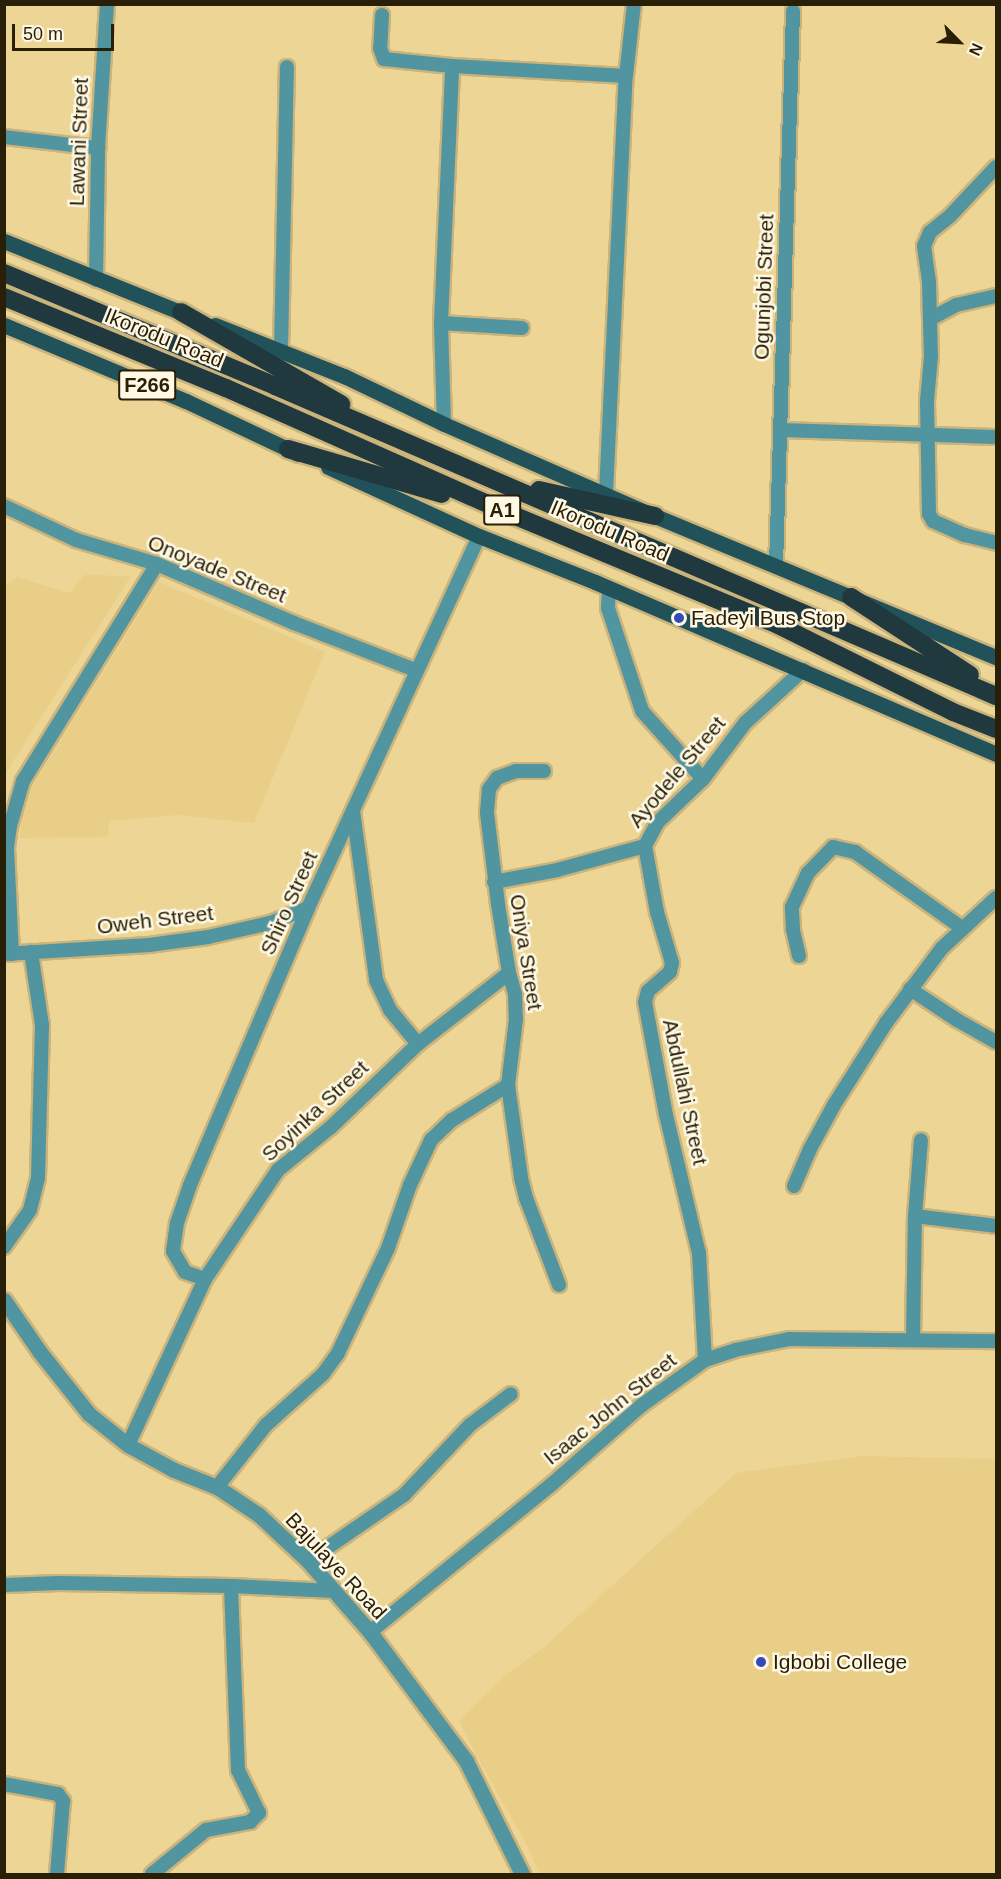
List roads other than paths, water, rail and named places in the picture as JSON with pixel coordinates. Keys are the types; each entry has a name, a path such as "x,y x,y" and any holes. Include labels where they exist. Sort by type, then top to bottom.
{"highway":[{"name":"Ikorodu Road","path":"4,273 275,386 996,694"},
{"name":"Ikorodu Road","path":"4,297 226,388 508,513 778,625 953,712 996,729"},
{"path":"181,312 432,455"},
{"path":"288,450 508,513"},
{"path":"492,480 655,516"},
{"path":"851,597 996,694"},
{"path":"953,712 996,736"}],"main road":[{"name":"Ikorodu Road","path":"4,242 96,280 281,350 655,516 996,657"},
{"name":"F266","path":"4,325 186,401 288,450"},
{"path":"288,450 479,536 609,588 996,754"}],"street":[{"name":"Lawani Street","path":"96,280 98,148 107,4"},
{"path":"606,493 626,76 634,4"},
{"name":"Ogunjobi Street","path":"776,565 793,11"},
{"path":"382,15 380,48 384,59 452,66 626,76"},
{"path":"444,424 441,323 452,66"},
{"path":"281,350 287,67"},
{"path":"4,137 98,148"},
{"path":"996,167 950,216 930,232 924,246 930,319 927,435 929,514 933,521 965,535 996,543"},
{"path":"930,319 956,305 996,296"},
{"path":"441,323 522,328"},
{"path":"781,429 996,437"},
{"name":"Onoyade Street","path":"4,506 76,540 157,564 294,623 415,670"},
{"name":"Shiro Street","path":"205,1279 184,1272 173,1251 177,1223 190,1185 308,908 379,757 415,670 479,536"},
{"path":"8,954 7,846 17,800 24,781 77,690 157,564"},
{"path":"609,588 608,608 642,711 703,778"},
{"name":"Ayodele Street","path":"494,882 557,870 645,846 658,822 703,778 745,723 803,670"},
{"name":"Oniya Street","path":"544,771 503,774 493,782 489,789 488,813 494,882 509,974 515,994 516,1019 508,1085 526,1198 559,1285"},
{"path":"353,811 376,980 390,1010 418,1044"},
{"name":"Abdullahi Street","path":"645,846 657,912 672,963 670,972 648,991 645,1002 666,1115 699,1253 705,1360"},
{"path":"799,956 793,928 792,907 808,873 833,847 855,852 962,928"},
{"path":"794,1186 810,1149 845,1086 910,989 942,948 996,898"},
{"name":"Oweh Street","path":"8,954 149,945 208,937 270,924 308,908"},
{"path":"4,1247 30,1210 38,1178 42,1025 31,952"},
{"name":"Soyinka Street","path":"128,1445 205,1279 278,1170 331,1127 418,1044 509,974"},
{"path":"910,989 996,1042"},
{"path":"217,1487 266,1425 324,1374 338,1353 388,1248 410,1185 431,1140 452,1120 508,1085"},
{"path":"913,1340 915,1216 921,1140"},
{"path":"915,1216 996,1226"},
{"name":"Bajulaye Road","path":"4,1300 39,1351 89,1414 128,1445 174,1470 217,1487 259,1515 308,1561 370,1632 466,1761 522,1875"},
{"name":"Isaac John Street","path":"370,1632 502,1526 664,1387 705,1360 735,1350 789,1339 996,1341"},
{"path":"308,1561 404,1495 470,1425 512,1394"},
{"path":"4,1586 59,1582 231,1586 333,1592"},
{"path":"152,1875 206,1830 250,1822 259,1814 238,1770 231,1586"},
{"path":"4,1784 58,1794 63,1801 57,1875"}],"place":[{"name":"Fadeyi Bus Stop","path":"679,618"},
{"name":"Igbobi College","path":"761,1662"}]}
